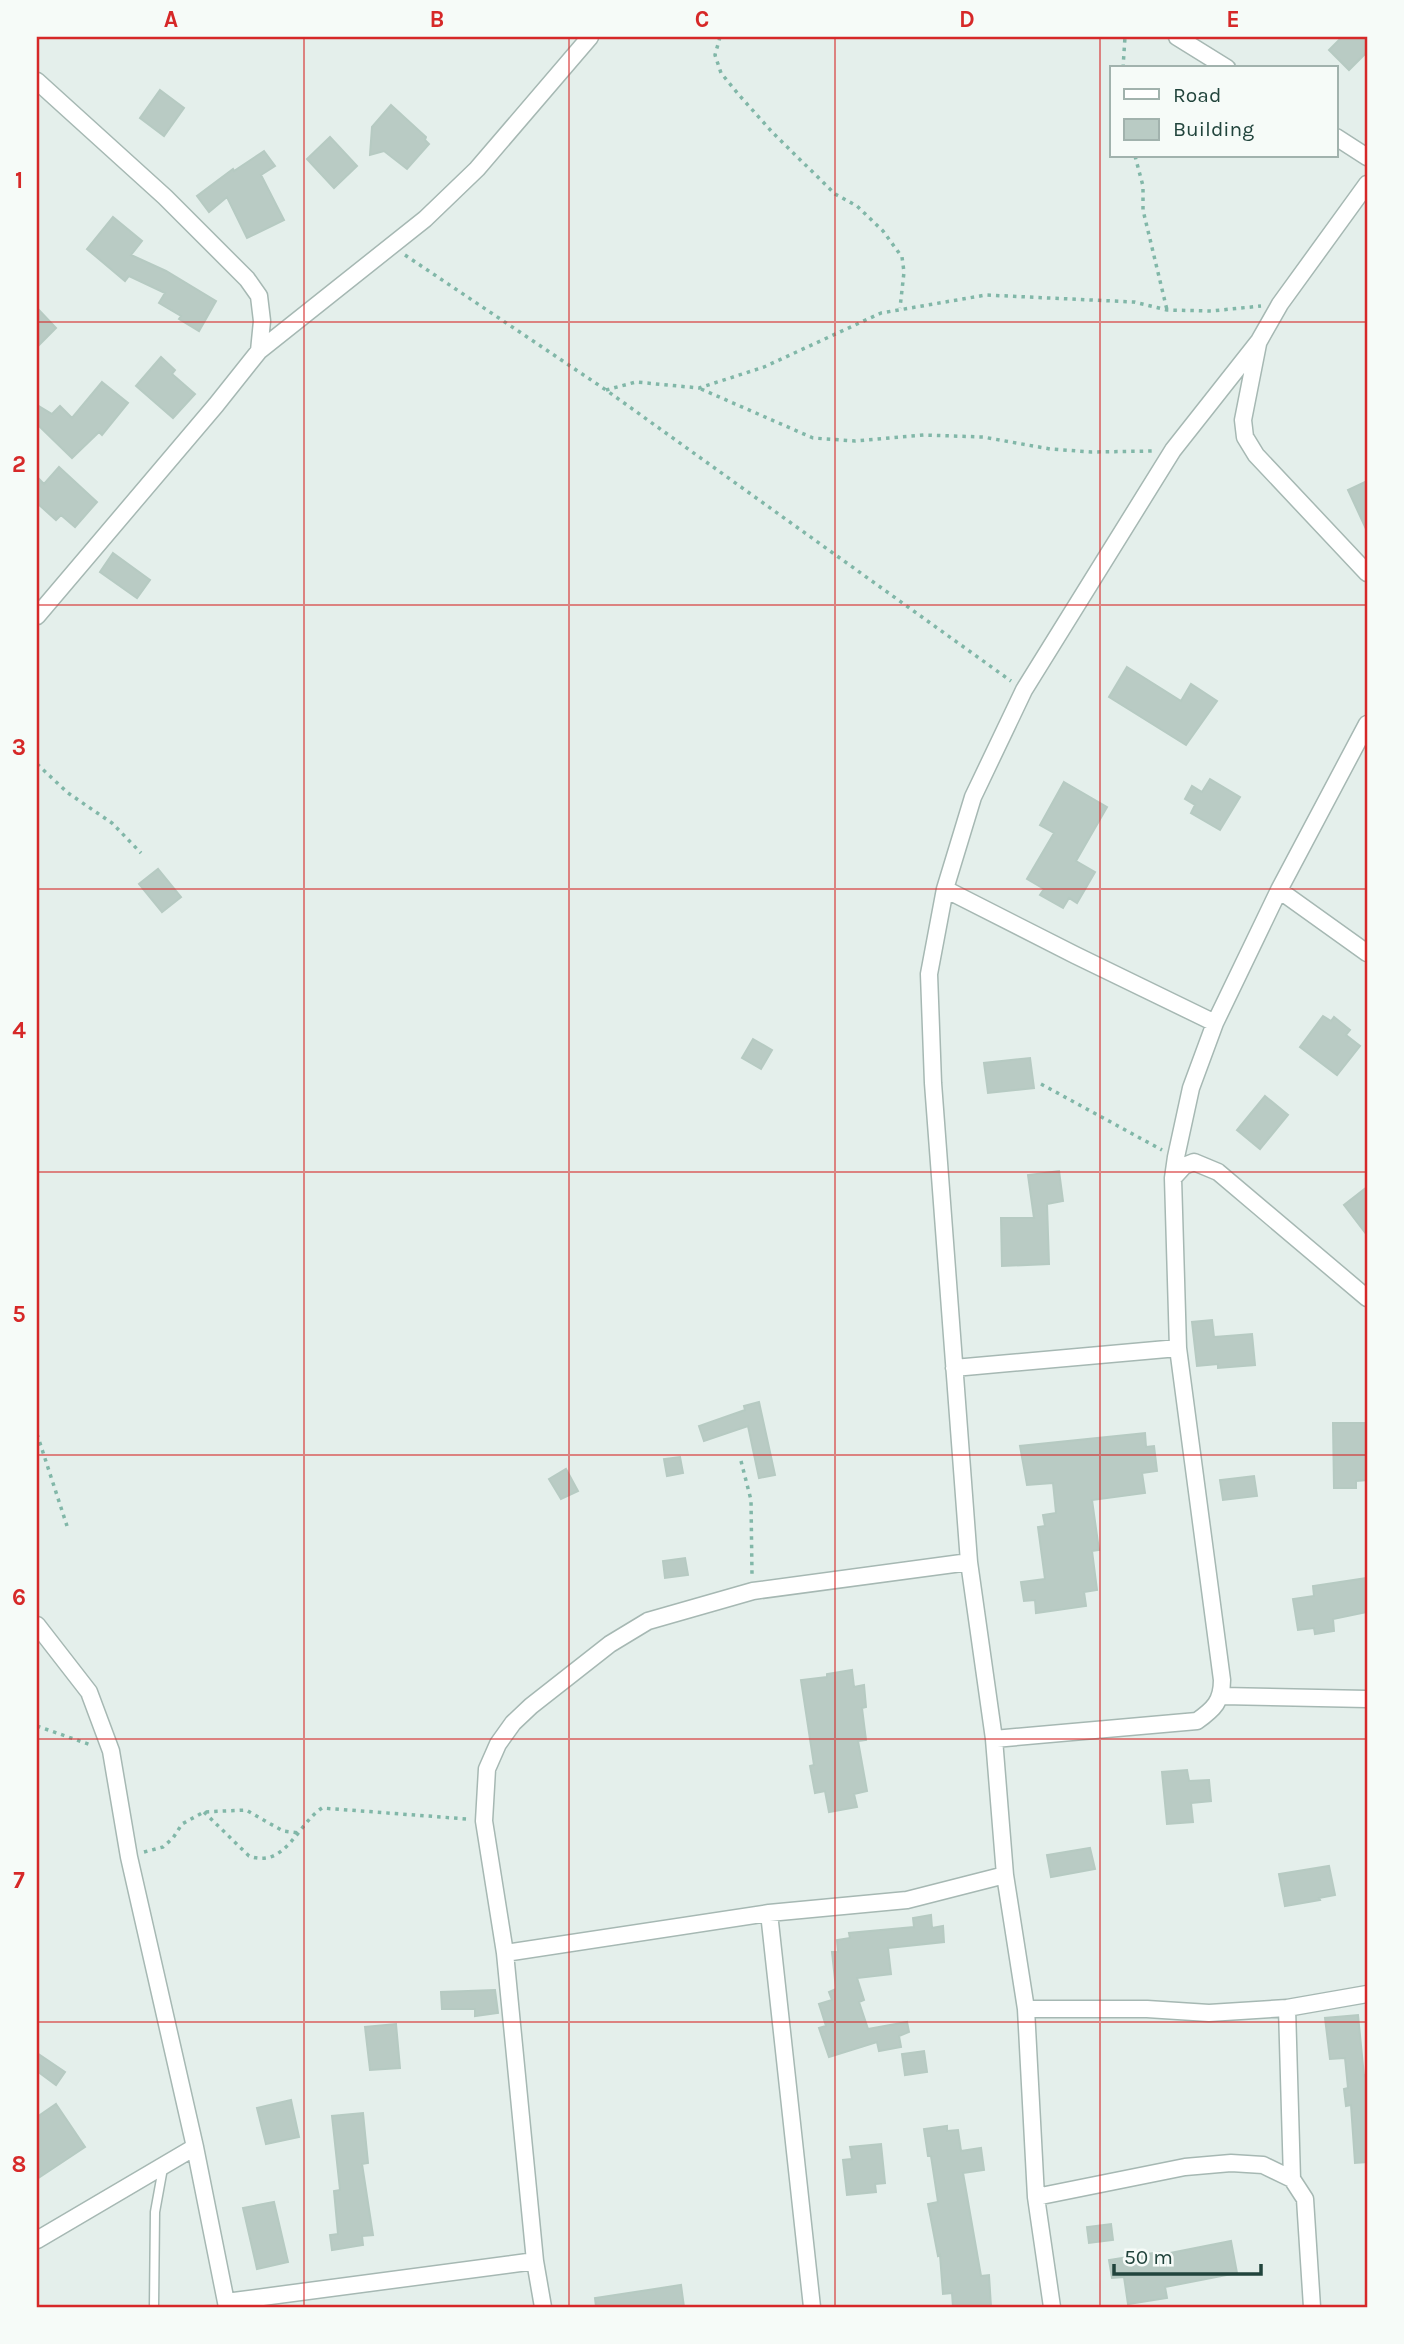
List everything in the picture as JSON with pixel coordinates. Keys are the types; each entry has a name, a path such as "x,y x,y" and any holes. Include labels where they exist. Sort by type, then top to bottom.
{"street":[{"path":"37,616 259,351 425,219 477,169 590,37"},
{"path":"1177,37 1224,66"},
{"path":"37,81 165,197 247,279 259,296 262,321 259,351"},
{"path":"1338,138 1367,157"},
{"path":"1052,2307 1036,2197 1026,2009 1005,1875 994,1739 969,1562 933,1083 929,974 945,889 973,797 1024,690 1173,450 1259,341 1280,304 1367,184"},
{"path":"1259,341 1243,420 1245,437 1256,454 1367,573"},
{"path":"994,1739 1198,1721 1213,1710 1222,1696 1178,1348 1173,1178 1176,1157 1191,1088 1215,1023 1279,890 1367,724"},
{"path":"945,889 1215,1023"},
{"path":"1279,890 1367,953"},
{"path":"1173,1178 1184,1166 1194,1162 1218,1172 1367,1298"},
{"path":"954,1368 1178,1348"},
{"path":"542,2307 535,2261 505,1953 484,1821 487,1769 498,1744 513,1723 531,1706 610,1644 648,1621 753,1591 969,1562"},
{"path":"37,1625 89,1692 111,1751 129,1857 195,2147 227,2304 535,2261"},
{"path":"1222,1696 1367,1699"},
{"path":"505,1953 769,1913 907,1900 1005,1875"},
{"path":"769,1913 812,2307"},
{"path":"1026,2009 1147,2009 1209,2013 1287,2008 1367,1994"},
{"path":"1287,2008 1292,2179"},
{"path":"37,2240 195,2147"},
{"path":"1036,2197 1185,2167 1231,2163 1264,2165 1292,2179 1306,2199 1312,2307"}],"lane":[{"path":"154,2307 155,2212 164,2165"}],"path":[{"path":"720,37 715,55 721,73 733,88 773,133 835,194 857,206 883,231 902,257 904,272 900,308"},
{"path":"1123,66 1125,37"},
{"path":"1136,158 1143,186 1143,210 1167,310"},
{"path":"391,246 606,390 1024,690"},
{"path":"699,388 764,367 881,313 986,295 1134,302 1167,310 1211,311 1280,304"},
{"path":"606,390 636,382 699,388 813,438 855,441 924,435 983,438 1050,449 1091,452 1173,450"},
{"path":"37,764 68,793 113,823 141,853"},
{"path":"1041,1084 1176,1157"},
{"path":"37,1434 67,1525"},
{"path":"741,1461 751,1500 753,1591"},
{"path":"37,1726 111,1751"},
{"path":"204,1812 248,1856 255,1858 270,1856 284,1849 317,1810 326,1807 484,1821"},
{"path":"129,1857 163,1847 182,1824 204,1812 246,1810 283,1831 300,1833"}],"building":[{"path":"1342,37 1367,37 1367,52 1349,70 1329,50"},
{"path":"160,90 184,108 164,136 140,118"},
{"path":"391,105 426,137 425,140 429,144 407,169 384,151 370,155 372,127"},
{"path":"330,137 357,166 334,188 307,159"},
{"path":"264,151 275,166 261,175 284,220 247,238 227,197 209,212 197,196 233,169 234,171"},
{"path":"113,217 142,241 131,255 166,271 216,301 199,331 159,303 165,293 129,276 125,281 87,249"},
{"path":"37,308 56,328 37,347"},
{"path":"161,357 175,370 172,374 195,394 173,418 136,386"},
{"path":"102,382 128,403 102,435 99,432 72,458 37,424 37,405 52,414 60,406 72,418"},
{"path":"59,467 97,502 75,527 61,515 56,520 37,503 37,477 44,484"},
{"path":"1367,481 1367,531 1348,490"},
{"path":"113,553 150,580 137,598 100,572"},
{"path":"1127,667 1181,701 1191,684 1217,701 1186,745 1109,697"},
{"path":"1210,779 1240,797 1220,830 1191,813 1195,805 1185,799 1192,786 1202,792"},
{"path":"1064,782 1107,807 1076,861 1095,872 1077,903 1069,898 1063,908 1040,895 1044,889 1027,879 1054,833 1040,825"},
{"path":"158,869 181,897 162,912 139,884"},
{"path":"1323,1016 1331,1021 1334,1017 1350,1030 1346,1035 1360,1046 1337,1075 1300,1047"},
{"path":"753,1039 772,1050 761,1069 742,1058"},
{"path":"1030,1058 1034,1088 988,1093 984,1063"},
{"path":"1265,1096 1288,1115 1260,1149 1237,1130"},
{"path":"1059,1171 1063,1201 1047,1204 1049,1264 1002,1266 1001,1218 1034,1218 1028,1175"},
{"path":"1367,1187 1367,1235 1344,1205"},
{"path":"1212,1320 1214,1337 1252,1334 1255,1365 1218,1368 1218,1364 1197,1366 1192,1322"},
{"path":"759,1402 775,1475 759,1478 748,1426 704,1441 699,1426 745,1410 744,1406"},
{"path":"1333,1423 1366,1423 1367,1480 1356,1481 1356,1488 1334,1488"},
{"path":"1145,1433 1146,1447 1154,1446 1157,1471 1142,1473 1145,1493 1092,1500 1099,1550 1092,1551 1097,1590 1084,1592 1086,1606 1036,1613 1035,1600 1024,1601 1021,1582 1045,1579 1038,1527 1045,1526 1043,1515 1056,1513 1053,1483 1027,1485 1020,1446"},
{"path":"680,1457 683,1473 667,1476 664,1459"},
{"path":"566,1469 578,1491 561,1499 549,1479"},
{"path":"1254,1476 1257,1496 1223,1500 1220,1480"},
{"path":"685,1558 688,1575 665,1578 663,1561"},
{"path":"1367,1578 1367,1612 1333,1619 1334,1631 1315,1634 1314,1628 1298,1630 1293,1599 1314,1596 1313,1586"},
{"path":"852,1670 854,1687 864,1685 866,1707 862,1708 866,1740 858,1741 867,1791 854,1794 857,1807 829,1812 825,1791 815,1793 810,1766 814,1765 801,1680"},
{"path":"1187,1770 1189,1781 1209,1780 1211,1801 1191,1803 1193,1822 1167,1824 1162,1772"},
{"path":"1090,1848 1095,1869 1051,1877 1047,1855"},
{"path":"1329,1866 1335,1895 1285,1906 1279,1874"},
{"path":"931,1915 932,1928 943,1926 944,1942 888,1948 891,1974 857,1978 864,2000 859,2002 868,2029 907,2022 909,2032 899,2036 901,2047 879,2051 877,2042 829,2057 819,2028 826,2026 819,2004 832,2000 829,1992 836,1989 832,1952 838,1952 837,1940 850,1938 849,1933 914,1927 913,1918"},
{"path":"495,1990 498,2013 475,2016 475,2009 442,2009 441,1992"},
{"path":"1358,2015 1364,2076 1367,2075 1367,2162 1355,2163 1351,2105 1346,2106 1344,2089 1348,2088 1345,2058 1330,2059 1325,2018"},
{"path":"396,2024 400,2068 370,2070 365,2027"},
{"path":"924,2051 927,2072 905,2075 902,2054"},
{"path":"37,2053 65,2072 56,2085 37,2071"},
{"path":"291,2100 299,2137 266,2144 257,2108"},
{"path":"56,2104 85,2147 37,2179 37,2117"},
{"path":"363,2113 368,2163 362,2164 373,2235 362,2236 363,2245 332,2250 330,2235 338,2234 334,2191 340,2190 332,2116"},
{"path":"947,2126 947,2131 958,2130 961,2151 981,2148 984,2170 963,2173 981,2276 989,2275 991,2307 953,2307 952,2293 943,2294 940,2255 938,2256 928,2204 938,2202 924,2129"},
{"path":"881,2144 885,2183 875,2184 876,2192 847,2195 843,2160 852,2159 850,2147"},
{"path":"274,2202 288,2262 257,2269 243,2208"},
{"path":"1111,2224 1113,2240 1089,2243 1087,2227"},
{"path":"1231,2241 1237,2273 1165,2287 1167,2298 1128,2304 1124,2277 1112,2278 1109,2260 1159,2252 1160,2255"},
{"path":"681,2285 684,2307 596,2307 595,2298"}]}
